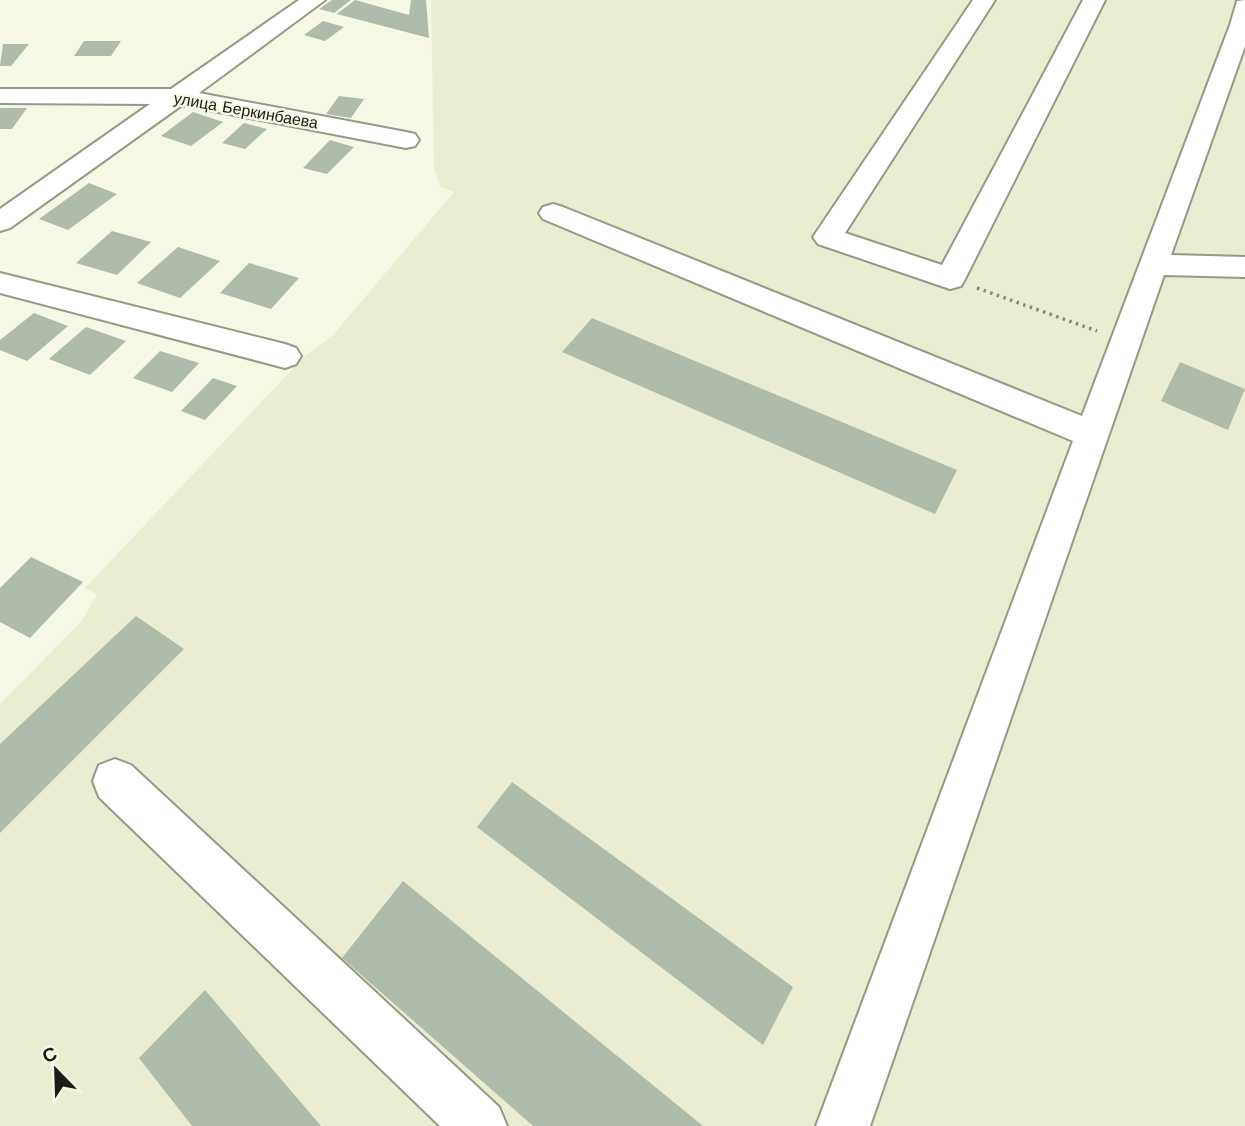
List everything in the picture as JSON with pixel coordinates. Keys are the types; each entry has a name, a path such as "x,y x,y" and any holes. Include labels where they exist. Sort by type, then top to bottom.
{"street":[{"path":"0,222 181,97 314,0"},
{"path":"984,0 828,237 950,279 1094,0"},
{"path":"843,1126 1093,435 1124,340 1155,265 1241,25 1245,6"},
{"name":"улица Беркинбаева","path":"0,96 181,97 406,139"},
{"path":"554,213 1093,435"},
{"path":"1155,265 1245,267"},
{"path":"0,282 285,356"},
{"path":"115,781 480,1126"}],"path":[{"path":"950,279 1124,340"}],"shaded area":[{"path":"431,0 1245,0 1245,1126 0,1126 0,704 82,621 97,594 85,588 305,356 333,335 454,192 440,187 434,167"}],"building":[{"path":"332,0 351,0 334,13 319,9"},
{"path":"355,0 409,15 411,0 426,0 429,38 337,14"},
{"path":"323,21 344,27 325,41 304,35"},
{"path":"84,41 121,41 111,56 74,56"},
{"path":"3,44 29,44 11,66 0,66"},
{"path":"339,96 364,99 351,118 326,114"},
{"path":"0,108 27,108 12,129 0,129"},
{"path":"193,112 223,122 191,146 161,136"},
{"path":"244,123 267,129 245,149 222,143"},
{"path":"330,140 354,147 327,174 303,168"},
{"path":"89,183 117,194 68,230 39,219"},
{"path":"112,231 151,242 117,275 76,263"},
{"path":"178,247 220,261 180,298 137,283"},
{"path":"249,263 299,278 271,309 220,293"},
{"path":"34,313 68,326 27,361 0,350 0,340"},
{"path":"592,318 957,470 935,514 562,352"},
{"path":"86,327 126,341 90,375 49,359"},
{"path":"160,351 199,363 172,392 133,378"},
{"path":"1180,362 1245,389 1228,430 1161,401"},
{"path":"213,378 237,386 205,420 181,411"},
{"path":"31,557 83,582 30,638 0,622 0,588"},
{"path":"136,616 184,649 0,833 0,744"},
{"path":"512,782 793,987 763,1045 477,827"},
{"path":"403,881 703,1126 533,1126 342,958"},
{"path":"205,990 321,1126 192,1126 139,1058"}]}
